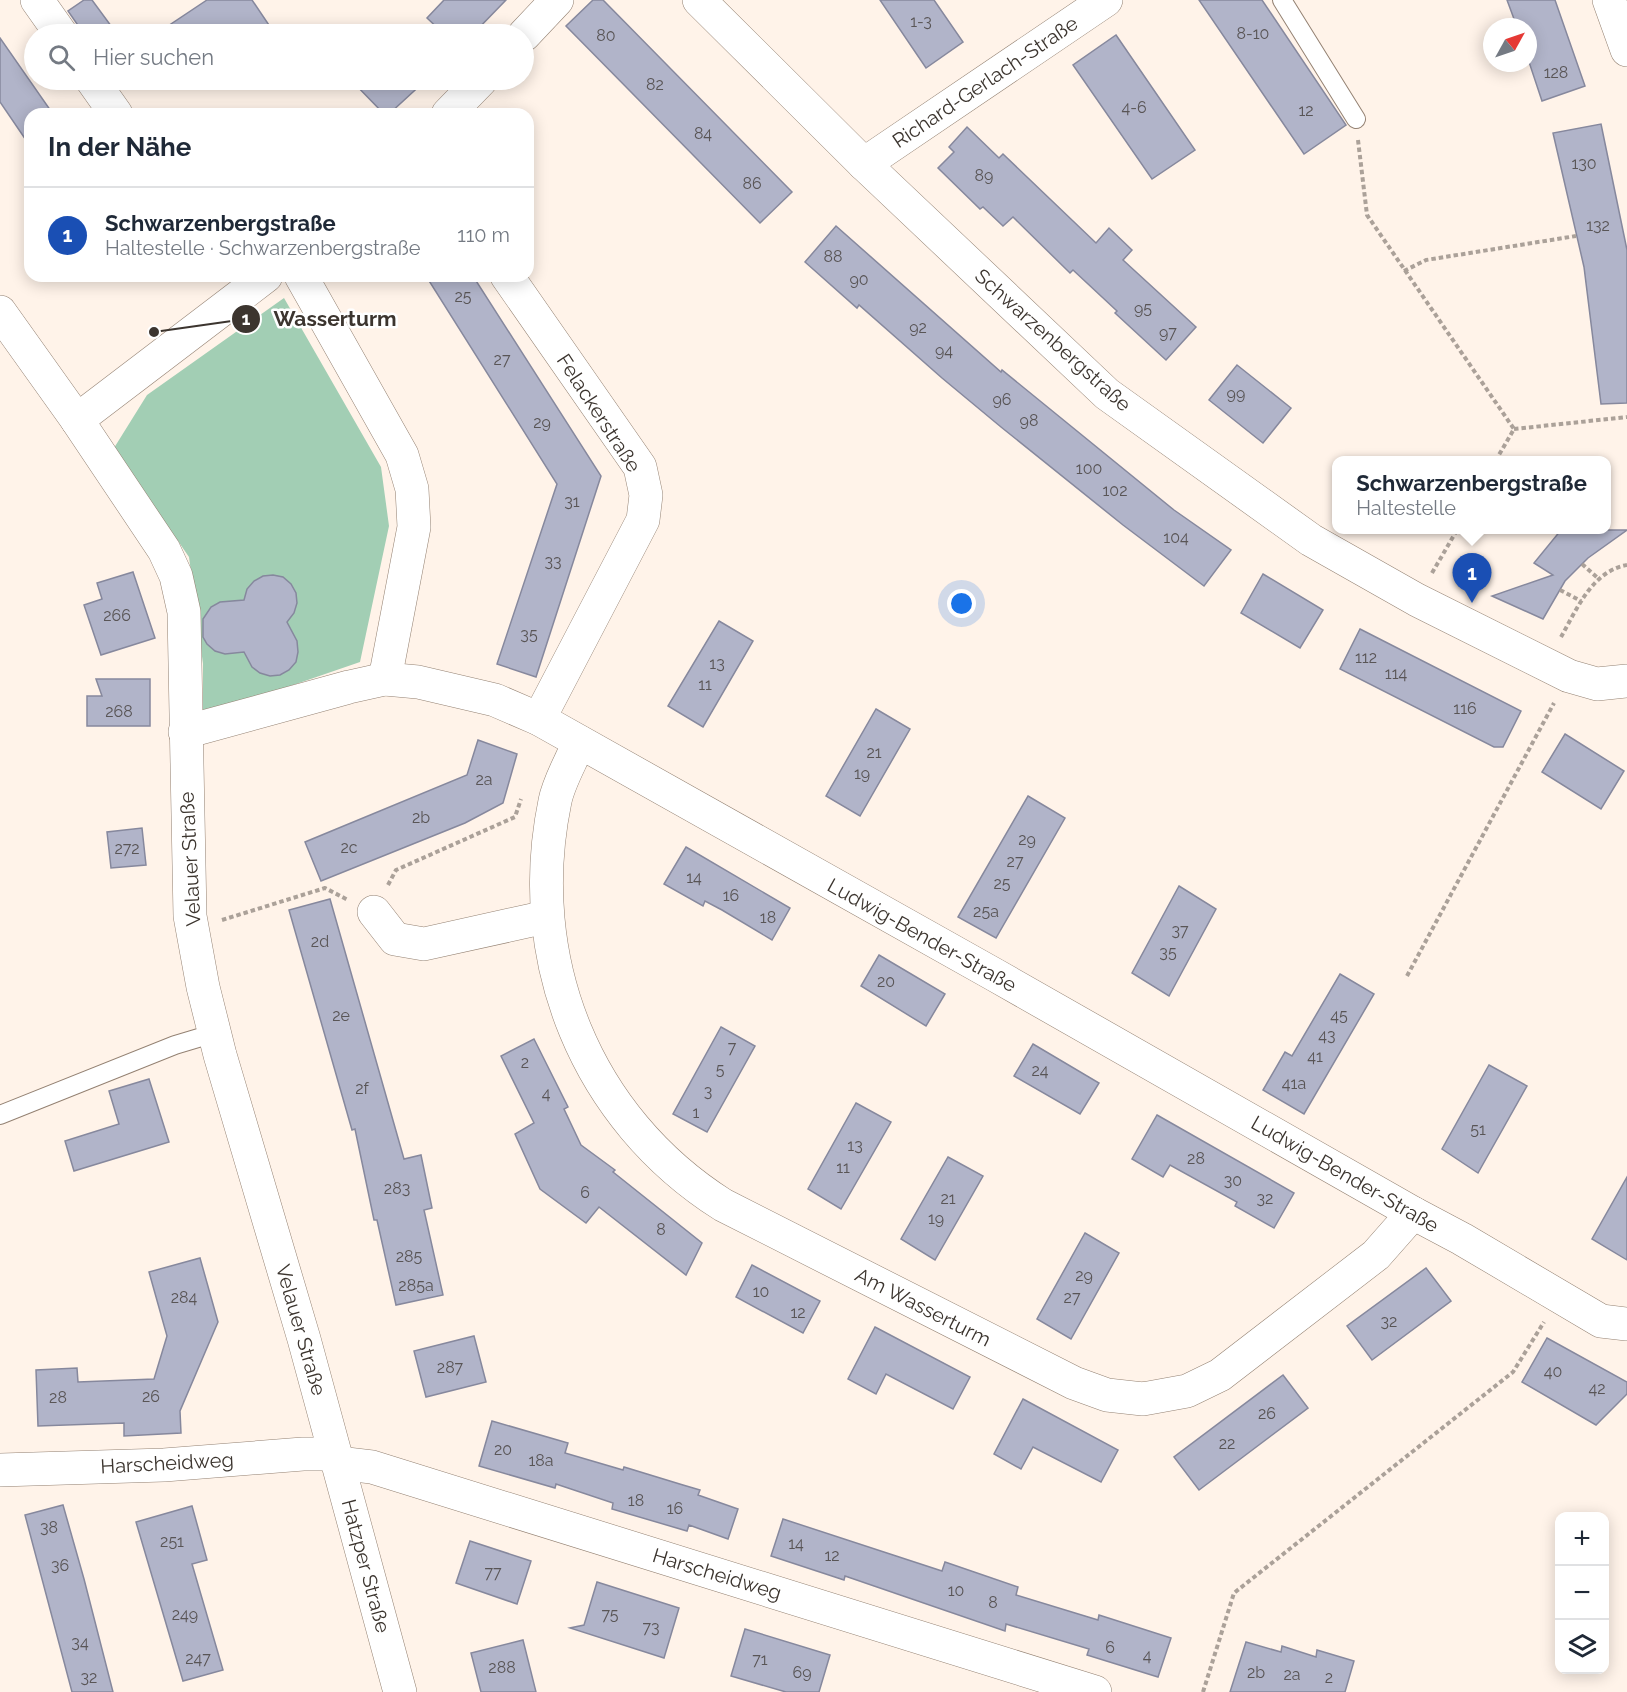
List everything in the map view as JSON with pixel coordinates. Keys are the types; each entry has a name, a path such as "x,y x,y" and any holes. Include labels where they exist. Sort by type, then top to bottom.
{"street":[{"path":"37,0 54,24"},
{"path":"534,24 557,0"},
{"name":"Schwarzenbergstraße","path":"699,0 864,164 1107,394 1311,540 1551,677 1569,676 1597,684 1627,681"},
{"name":"Richard-Gerlach-Straße","path":"864,164 1106,0"},
{"path":"1609,0 1627,50"},
{"path":"99,90 112,108"},
{"path":"454,108 471,90"},
{"path":"77,420 247,282"},
{"path":"304,282 402,455 411,489 414,527 385,679"},
{"name":"Felackerstraße","path":"511,282 639,467 646,495 643,520 539,719"},
{"name":"Velauer Straße","path":"0,312 77,420 164,550 176,576 184,612 190,916 203,987 215,1033 335,1452"},
{"name":"Ludwig-Bender-Straße","path":"185,732 385,679 418,682 495,700 539,719 1601,1321 1627,1324"},
{"name":"Am Wasserturm","path":"579,742 556,799 549,843 546,916 555,971 569,1017 596,1073 626,1118 666,1160 698,1189 734,1211 1074,1383 1107,1395 1143,1399 1187,1391 1220,1375 1376,1255 1413,1213"},
{"path":"374,912 395,939 424,944 546,916"},
{"name":"Harscheidweg","path":"0,1470 164,1465 335,1452 372,1467 1095,1692"},
{"name":"Hatzper Straße","path":"335,1452 400,1692"}],"lane":[{"path":"1282,0 1356,118"},
{"path":"0,1115 175,1045 215,1033"}],"path":[{"path":"1356,118 1367,215 1514,429"},
{"path":"1404,271 1426,260 1576,236"},
{"path":"1514,429 1627,417"},
{"path":"1498,456 1514,429"},
{"path":"1431,576 1455,534"},
{"path":"1582,564 1599,579"},
{"path":"1407,976 1551,677 1581,601 1599,579 1615,567 1627,565"},
{"path":"1560,590 1581,601"},
{"path":"221,921 325,888 374,912 396,870 515,817 523,793 556,799"},
{"path":"1203,1692 1234,1593 1513,1371 1560,1296"}],"green space":[{"path":"284,298 381,467 389,526 360,662 203,716 203,664 189,557 114,448 147,395"}],"building":[{"path":"84,0 92,0 110,24 77,24 68,11"},
{"path":"207,0 252,0 268,24 171,24"},
{"path":"444,0 506,0 483,24 433,24 427,18"},
{"path":"593,0 603,0 792,192 760,223 566,26"},
{"path":"880,0 934,0 963,42 926,68"},
{"path":"1199,0 1262,0 1346,125 1304,154"},
{"path":"1507,0 1555,0 1585,86 1542,101 1532,72 1537,72 1537,18 1514,18"},
{"path":"1116,35 1195,150 1152,179 1073,65"},
{"path":"0,38 24,72 24,90 36,90 49,108 24,108 24,137 0,102"},
{"path":"361,90 415,90 396,108 378,108"},
{"path":"1601,124 1627,250 1627,403 1601,404 1584,267 1553,133"},
{"path":"967,127 999,158 1003,154 1096,243 1109,228 1132,250 1123,260 1196,327 1166,360 1115,313 1117,311 1073,270 1070,273 1013,217 1003,226 983,207 980,209 938,168 954,152 949,147"},
{"path":"836,226 1001,372 1002,370 1174,510 1231,550 1204,586 1123,525 1001,427 859,305 857,308 805,262"},
{"path":"430,282 477,282 601,476 536,677 497,664 557,484"},
{"path":"1237,365 1291,408 1263,443 1209,400"},
{"path":"1611,530 1627,530 1588,558 1565,581 1543,619 1492,596 1553,575 1534,563 1558,534 1611,534"},
{"path":"133,572 155,638 101,655 84,605 102,599 97,583"},
{"path":"1263,574 1323,610 1300,648 1241,613"},
{"path":"263,576 283,577 296,593 297,603 294,613 287,622 297,641 298,652 296,662 289,670 280,675 270,676 252,667 244,652 225,654 215,651 203,637 203,619 211,607 220,602 244,600 247,589 254,581"},
{"path":"719,621 753,641 703,727 668,706"},
{"path":"1360,629 1521,711 1503,747 1494,747 1340,669"},
{"path":"96,679 150,679 150,726 87,726 87,696 102,696"},
{"path":"876,709 910,729 860,816 826,796"},
{"path":"1565,734 1624,771 1601,809 1542,772"},
{"path":"478,740 517,754 503,803 465,823 321,881 305,842 467,775"},
{"path":"1028,796 1065,818 996,938 958,917"},
{"path":"142,828 146,865 111,868 107,832"},
{"path":"686,847 790,908 772,940 705,901 703,906 664,884"},
{"path":"1179,886 1216,909 1169,996 1132,973"},
{"path":"330,899 404,1159 421,1155 432,1208 424,1210 443,1295 396,1305 377,1220 374,1220 355,1129 352,1130 289,910"},
{"path":"879,955 945,994 926,1026 861,986"},
{"path":"1340,974 1374,994 1304,1114 1263,1090 1285,1052 1292,1056"},
{"path":"721,1027 755,1046 707,1132 673,1114"},
{"path":"534,1039 568,1107 564,1109 581,1145 615,1170 613,1172 702,1243 686,1275 599,1207 586,1223 540,1189 515,1134 534,1123 501,1056"},
{"path":"1033,1044 1099,1083 1080,1114 1014,1076"},
{"path":"1489,1065 1527,1086 1478,1173 1442,1149"},
{"path":"149,1079 169,1142 74,1171 65,1141 119,1124 109,1091"},
{"path":"856,1103 891,1122 841,1209 808,1189"},
{"path":"1157,1115 1294,1193 1274,1228 1235,1206 1237,1202 1170,1165 1163,1177 1132,1159"},
{"path":"948,1157 983,1176 935,1260 901,1239"},
{"path":"1627,1177 1627,1260 1592,1239"},
{"path":"1085,1233 1119,1253 1071,1339 1037,1319"},
{"path":"200,1258 218,1322 180,1411 181,1433 124,1436 124,1423 38,1426 36,1370 77,1368 78,1382 154,1379 167,1336 149,1272"},
{"path":"752,1265 820,1301 803,1333 736,1297"},
{"path":"1426,1268 1451,1301 1372,1360 1347,1326"},
{"path":"875,1327 970,1377 953,1409 886,1374 876,1394 848,1379"},
{"path":"474,1336 486,1382 426,1397 414,1351"},
{"path":"1547,1338 1627,1382 1627,1394 1596,1425 1522,1382"},
{"path":"1283,1375 1308,1408 1199,1490 1174,1457"},
{"path":"1023,1399 1118,1450 1101,1482 1033,1447 1021,1469 994,1454"},
{"path":"492,1421 568,1443 565,1453 623,1470 624,1467 700,1490 698,1495 738,1509 728,1539 689,1525 687,1531 612,1509 613,1503 556,1484 555,1488 479,1466"},
{"path":"63,1505 113,1692 72,1692 25,1515"},
{"path":"192,1506 207,1560 192,1564 223,1670 183,1681 136,1522"},
{"path":"783,1519 942,1571 945,1562 1018,1587 1016,1595 1098,1620 1099,1615 1171,1638 1158,1677 1087,1655 1089,1649 1006,1624 1005,1631 845,1576 844,1580 771,1556"},
{"path":"470,1541 531,1561 517,1604 456,1583"},
{"path":"597,1582 679,1608 664,1658 570,1628 584,1625"},
{"path":"745,1629 830,1655 819,1692 786,1692 731,1676"},
{"path":"523,1640 536,1692 481,1692 471,1653"},
{"path":"1246,1642 1281,1652 1282,1646 1316,1657 1317,1650 1354,1661 1345,1692 1230,1692"}],"place":[{"name":"Wasserturm","path":"154,332"},
{"name":"Schwarzenbergstraße","path":"1472,603"}]}
